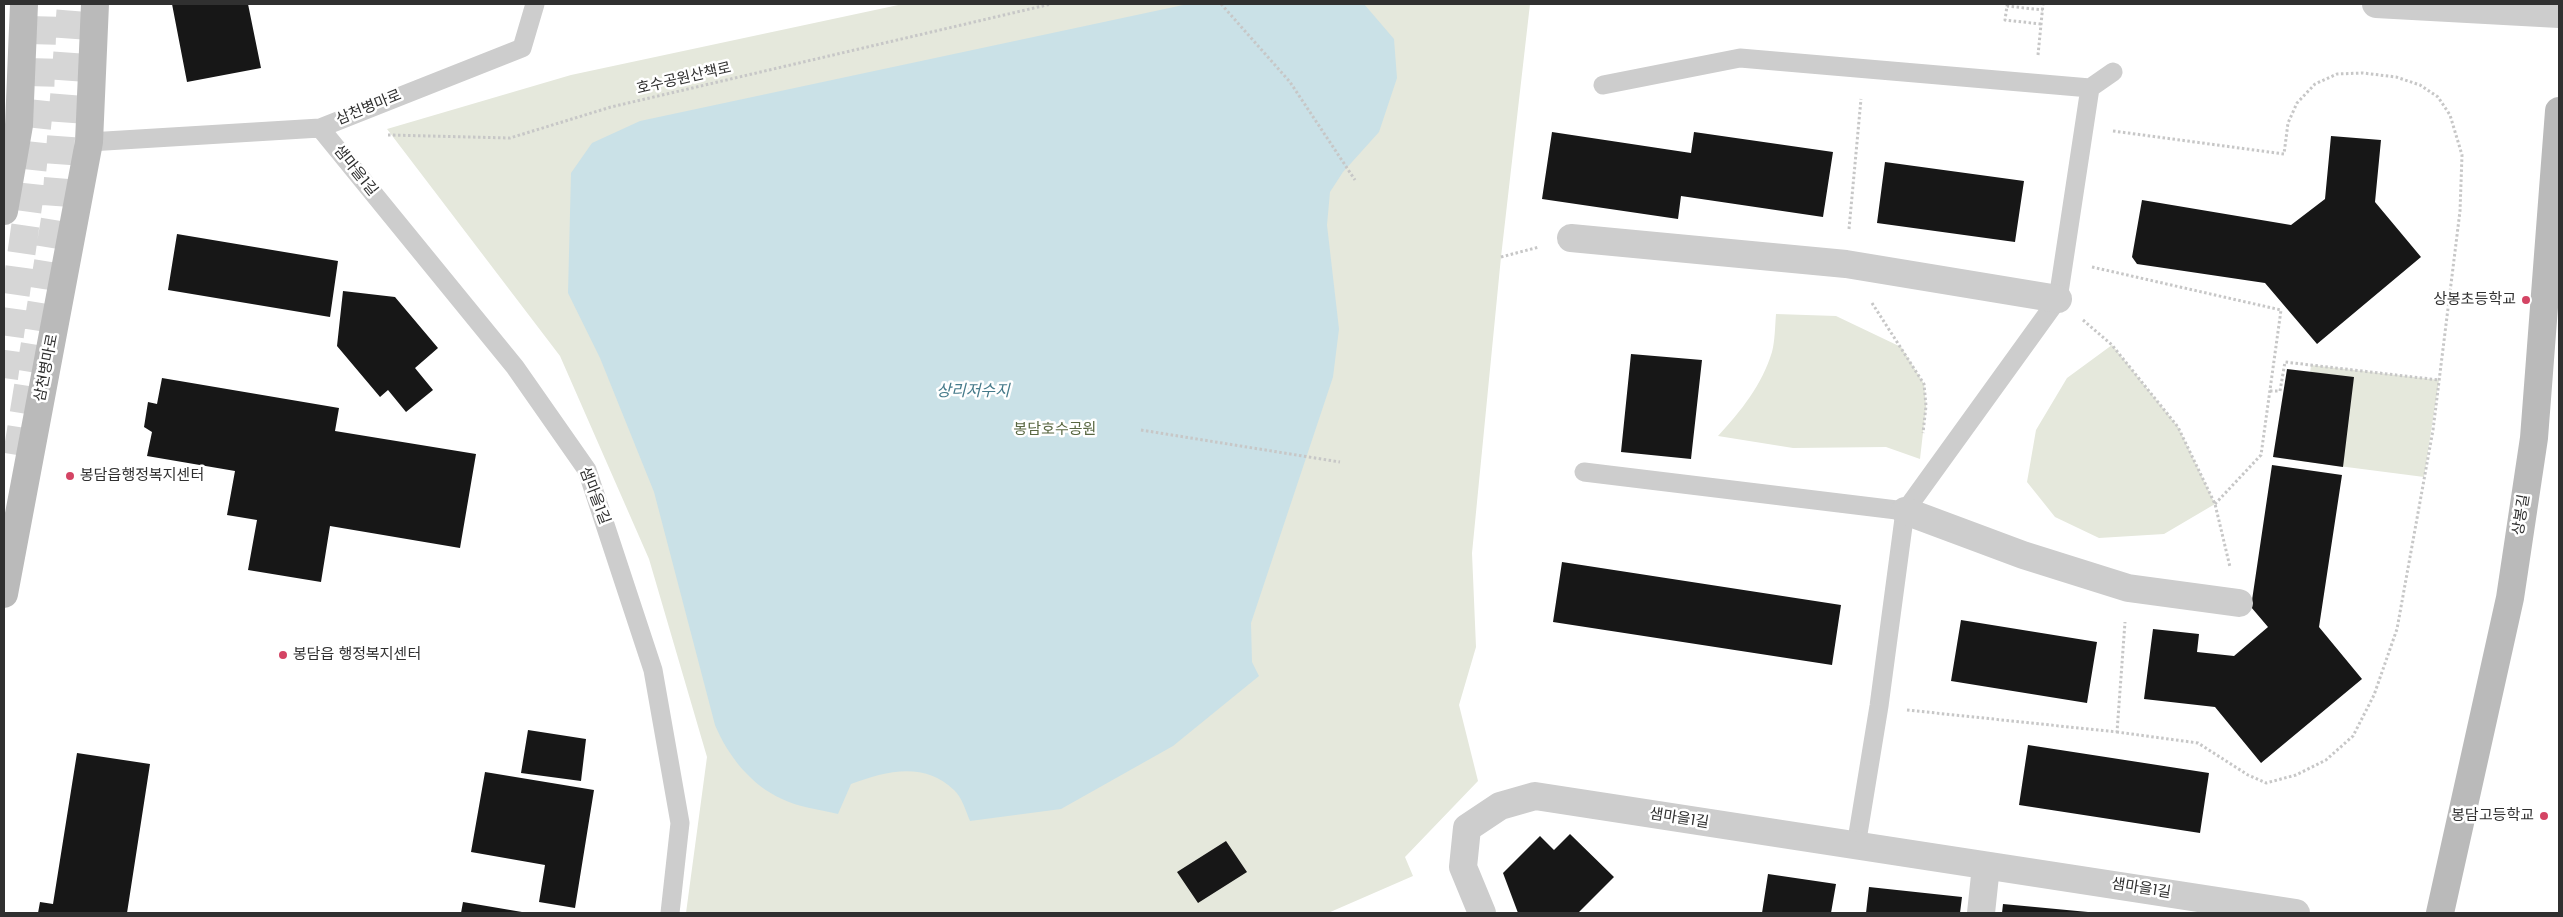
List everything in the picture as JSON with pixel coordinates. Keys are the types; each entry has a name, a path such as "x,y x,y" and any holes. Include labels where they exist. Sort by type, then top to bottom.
{"main road":[{"path":"4,211 19,125 24,4"},
{"name":"삼천병마로","path":"4,594 89,142 95,4"},
{"name":"상봉길","path":"2440,913 2510,598 2534,438 2559,111"}],"street":[{"path":"2376,4 2559,14"},
{"path":"1570,238 1846,264 2058,299"},
{"path":"1905,511 2023,554 2128,588 2239,603"},
{"name":"샘마을1길","path":"1482,913 1463,867 1467,828 1500,806 1535,796 2296,913"},
{"path":"1981,913 1986,866"}],"lane":[{"name":"삼천병마로","path":"89,142 320,128 522,48 534,4"},
{"path":"1603,85 1740,58 2090,88 2113,72"},
{"path":"1856,846 1879,706 1905,511 2058,299 2090,88"},
{"name":"샘마을1길","path":"320,128 515,367 586,470 653,670 680,823 670,913"},
{"path":"1584,472 1905,511"}],"path":[{"name":"호수공원산책로","path":"381,135 510,138 611,107 1051,4"},
{"path":"1221,4 1290,82 1355,180"},
{"path":"2043,4 2043,10 2041,24 2005,20 2007,6 2043,10"},
{"path":"1864,68 1846,264 1924,384 1926,406 1922,441"},
{"path":"1879,706 2198,742 2248,775 2266,782 2296,775 2326,760 2352,736 2374,695 2397,629 2439,380 2460,211 2462,154 2450,115 2438,97 2420,85 2396,77 2363,73 2336,74 2315,84 2297,103 2288,123 2284,154 2085,127"},
{"path":"2064,261 2281,310 2261,454 2215,504"},
{"path":"2058,299 2112,345 2178,427 2215,504 2239,603"},
{"path":"2270,391 2280,391 2285,362 2439,380"},
{"path":"1142,430 1340,462"},
{"path":"2117,732 2128,588"}],"green space":[{"name":"상리저수지","path":"903,4 1530,4 1501,257 1472,553 1476,647 1459,705 1478,781 1405,857 1413,876 1328,913 686,913 707,757 649,559 560,356 387,129 571,75"},
{"path":"1776,314 1836,316 1901,347 1924,384 1926,406 1920,459 1886,447 1793,448 1718,436 1743,407 1763,376 1773,348"},
{"path":"2112,345 2178,427 2215,504 2164,534 2099,538 2055,517 2027,482 2036,430 2067,378"},
{"path":"2311,365 2439,380 2424,477 2300,461"}],"water":[{"name":"상리저수지","path":"1188,4 1364,4 1394,39 1397,78 1379,132 1343,172 1330,192 1327,225 1339,329 1333,377 1251,623 1252,662 1259,676 1173,746 1061,809 970,821 964,805 954,790 930,775 904,771 878,775 851,784 838,814 802,806 782,799 760,786 751,778 720,737 715,725 654,492 600,358 568,293 571,173 592,143 640,121"}],"building":[{"path":"172,4 248,4 261,68 187,82"},
{"path":"1552,132 1691,153 1694,132 1833,152 1823,217 1681,196 1678,219 1542,199"},
{"path":"2331,136 2381,140 2375,202 2421,257 2317,344 2265,283 2137,264 2132,257 2142,200 2291,225 2325,199"},
{"path":"1885,162 2024,181 2015,242 1877,223"},
{"path":"177,234 338,261 330,317 168,290"},
{"path":"343,291 395,297 438,348 415,368 433,390 406,412 388,390 380,397 337,346"},
{"path":"1631,354 1702,360 1691,459 1621,452"},
{"path":"2287,369 2354,377 2343,467 2273,457"},
{"path":"162,378 339,408 335,431 476,454 460,548 330,526 321,582 248,570 257,520 227,515 235,471 147,456 152,432 144,427 148,402 157,404"},
{"path":"2272,465 2342,475 2319,627 2362,679 2261,763 2215,707 2144,699 2153,629 2199,634 2197,652 2234,656 2268,627 2251,607"},
{"path":"1562,562 1841,605 1832,665 1553,622"},
{"path":"1961,620 2097,642 2087,703 1951,681"},
{"path":"528,730 586,739 581,781 521,773"},
{"path":"2028,745 2209,773 2200,833 2019,805"},
{"path":"77,753 150,764 127,913 38,913 40,902 53,904"},
{"path":"485,772 594,790 575,908 539,902 545,865 471,852"},
{"path":"1570,834 1614,877 1578,913 1518,913 1503,873 1540,836 1554,850"},
{"path":"1226,841 1247,872 1198,903 1177,872"},
{"path":"1768,874 1836,884 1831,913 1762,913"},
{"path":"1869,887 1962,897 1960,913 1866,913"},
{"path":"463,902 522,912 522,913 461,913"},
{"path":"2003,904 2088,912 2088,913 2002,913"}],"tunnel":[{"path":"4,378 30,192 40,99 43,4"},
{"path":"17,455 55,219 71,4"}],"place":[{"name":"상봉초등학교","path":"2526,300"},
{"name":"봉담읍행정복지센터","path":"70,476"},
{"name":"봉담읍 행정복지센터","path":"283,655"},
{"name":"봉담고등학교","path":"2544,816"}],"park label":[{"name":"봉담호수공원","path":"1055,430"}]}
